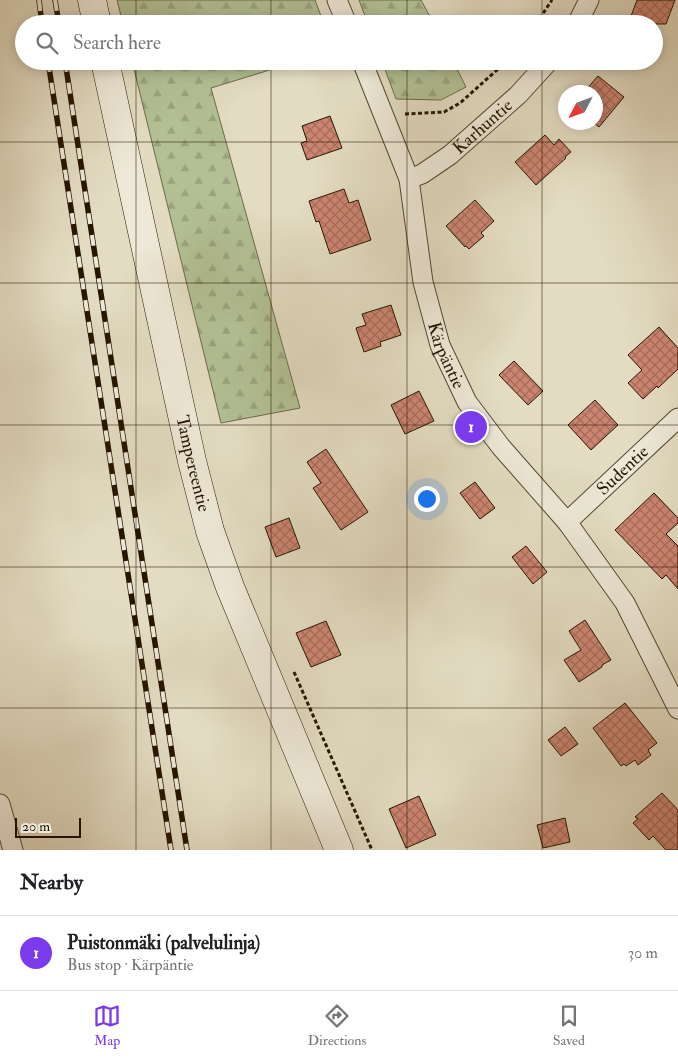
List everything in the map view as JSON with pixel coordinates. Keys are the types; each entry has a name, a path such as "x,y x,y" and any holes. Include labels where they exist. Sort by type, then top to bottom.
{"main road":[{"path":"92,0 95,15"},
{"name":"Tampereentie","path":"107,70 192,461 210,531 230,587 339,850"}],"street":[{"path":"337,0 343,15"},
{"path":"582,15 589,0"},
{"name":"Kärpäntie","path":"365,70 409,179 423,282 440,345 467,402 501,447 566,522 625,603 678,709"},
{"name":"Karhuntie","path":"409,179 422,174 450,155 518,96 540,70"},
{"name":"Sudentie","path":"566,522 678,418"},
{"path":"0,804 13,850"}],"path":[{"path":"542,15 552,0"},
{"path":"384,118 397,114 444,112 460,103 497,70"},
{"path":"294,670 372,850"}],"green space":[{"path":"117,0 315,0 321,15 121,15"},
{"path":"359,0 421,0 429,15 365,15"},
{"path":"134,70 270,70 211,88 300,408 221,423"},
{"path":"385,70 458,70 466,87 441,100 396,99"}],"building":[{"path":"637,0 675,0 666,24 663,24 663,15 631,15"},
{"path":"598,76 624,97 603,122 603,85 590,85"},
{"path":"330,116 342,148 307,160 301,143 307,141 302,126"},
{"path":"545,135 554,145 559,139 571,152 536,185 515,162"},
{"path":"344,189 349,203 358,200 371,240 330,254 319,221 316,222 309,201"},
{"path":"475,200 494,221 481,233 484,236 469,249 446,226"},
{"path":"391,305 401,335 380,342 381,346 364,352 356,328 366,325 362,314"},
{"path":"659,327 678,348 678,369 643,399 628,383 642,370 628,355"},
{"path":"514,361 543,391 528,405 499,375"},
{"path":"419,391 434,421 405,434 391,405"},
{"path":"595,400 618,425 591,450 568,425"},
{"path":"326,449 368,512 341,530 313,488 321,483 307,462"},
{"path":"475,482 495,508 480,519 460,493"},
{"path":"654,493 678,518 678,523 666,534 678,546 678,589 666,575 662,579 615,530"},
{"path":"289,518 300,548 276,557 265,527"},
{"path":"526,546 547,572 533,584 512,557"},
{"path":"585,620 611,660 579,682 564,660 581,650 569,631"},
{"path":"326,621 341,655 311,667 296,633"},
{"path":"625,703 657,743 648,750 651,755 638,765 635,760 626,766 624,764 621,766 593,728"},
{"path":"565,727 578,744 561,756 548,740"},
{"path":"662,793 678,810 678,850 666,850 653,836 649,840 633,823 638,819 635,817"},
{"path":"419,796 436,835 406,848 389,809"},
{"path":"565,818 570,842 543,848 537,825"}],"railway":[{"path":"39,0 41,15"},
{"path":"55,0 58,15"},
{"path":"49,70 171,850"},
{"path":"66,70 187,850"}],"place":[{"name":"Puistonmäki (palvelulinja)","path":"471,427"}]}
